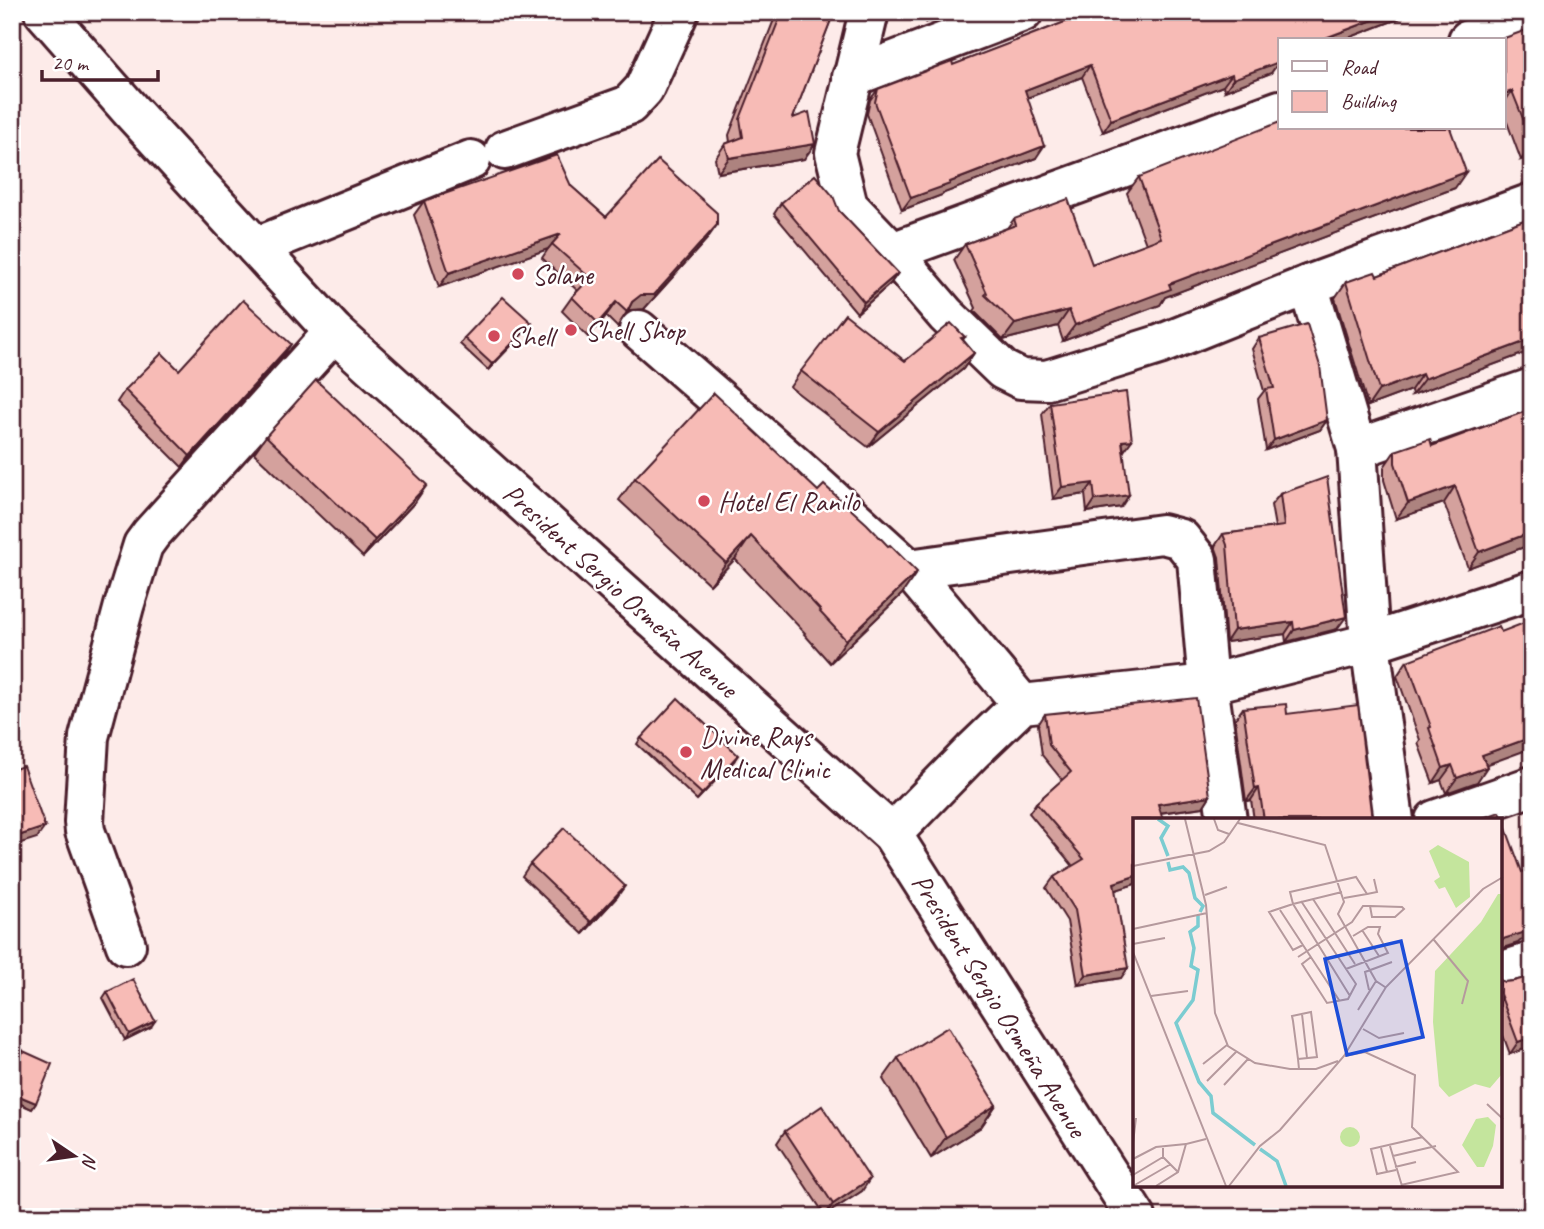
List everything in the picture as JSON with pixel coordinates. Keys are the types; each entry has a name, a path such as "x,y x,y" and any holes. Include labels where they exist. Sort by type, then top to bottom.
{"street":[{"name":"President Sergio Osmeña Avenue","path":"44,12 334,332 892,834 1136,1217"},
{"path":"256,247 488,155 629,105 644,89 679,12"},
{"path":"869,12 835,153 848,206 956,324 1003,370 1021,379 1047,380 1159,345 1308,285 1532,203"},
{"path":"852,77 1023,12"},
{"path":"1474,38 1532,17"},
{"path":"892,253 1278,111"},
{"path":"1308,285 1357,449 1370,643 1394,818"},
{"path":"639,330 909,569 1022,704"},
{"path":"126,945 84,822 89,737 143,545 334,332"},
{"path":"1357,449 1532,388"},
{"path":"909,569 1162,534 1181,539 1197,559 1208,684 1227,818"},
{"path":"892,834 1022,704 1208,684 1370,643 1532,590"},
{"path":"1441,818 1532,786"},
{"path":"1502,971 1532,962"}],"building":[{"path":"782,12 834,12 793,118 809,112 815,144 729,158 725,144 743,137 740,119"},
{"path":"1091,12 1394,12 1325,38 1278,38 1278,62 1233,79 1232,74 1111,120 1090,65 1025,90 1044,146 911,198 875,102 878,89 952,61 953,65"},
{"path":"1532,28 1532,141 1512,91 1506,93 1504,38"},
{"path":"1278,123 1278,130 1451,130 1466,172 1169,284 1171,289 1075,325 1069,310 1015,324 985,295 987,293 965,244 1016,225 1014,219 1068,199 1092,264 1161,238 1139,177"},
{"path":"557,155 571,186 606,217 658,160 717,213 717,225 654,295 641,295 632,302 627,312 616,302 598,323 572,297 590,278 552,244 561,234 449,273 424,201"},
{"path":"815,175 833,196 839,211 898,273 864,302 781,203"},
{"path":"1532,217 1532,339 1424,379 1422,374 1379,390 1346,282 1375,272 1377,276"},
{"name":"Shell","path":"503,297 532,323 492,364 464,338"},
{"path":"243,300 291,344 190,456 125,390 162,353 179,370"},
{"path":"845,314 905,361 951,323 965,337 961,338 974,353 879,432 801,371"},
{"path":"1307,324 1320,366 1327,420 1274,440 1266,389 1274,388 1259,338"},
{"path":"316,380 427,485 375,540 266,436"},
{"path":"1126,392 1132,440 1122,441 1129,495 1095,500 1093,483 1062,487 1050,403"},
{"path":"714,393 818,491 824,485 917,572 846,640 751,536 726,563 635,478"},
{"path":"1532,409 1532,532 1479,552 1455,486 1408,503 1395,463 1395,451 1430,439 1432,446"},
{"path":"1327,477 1346,617 1294,630 1293,622 1234,630 1227,545 1223,534 1284,526 1280,494"},
{"path":"1532,620 1532,737 1482,755 1487,767 1457,778 1452,765 1443,768 1407,661 1499,626 1501,632"},
{"name":"Divine Rays Medical Clinic","path":"678,698 738,755 702,794 641,738"},
{"path":"1196,698 1210,796 1158,804 1162,818 1133,818 1133,877 1114,883 1128,968 1086,975 1075,910 1054,877 1084,859 1036,803 1071,772 1049,745 1045,714"},
{"path":"1286,704 1287,714 1358,705 1372,818 1264,818 1259,788 1255,789 1243,708"},
{"path":"23,766 45,827 12,838 12,770"},
{"path":"1500,812 1522,872 1532,869 1532,928 1502,939 1502,818 1483,818"},
{"path":"564,828 625,886 591,922 530,864"},
{"path":"1532,976 1532,1037 1518,1042 1502,999 1502,981"},
{"path":"133,979 155,1021 129,1034 107,992"},
{"path":"948,1027 996,1105 946,1137 898,1058"},
{"path":"23,1051 52,1064 36,1103 12,1093 12,1077"},
{"path":"822,1106 870,1179 833,1204 785,1131"}],"place":[{"name":"Solane","path":"518,274"},
{"name":"Shell Shop","path":"571,330"},
{"name":"Shell","path":"494,336"},
{"name":"Hotel El Ranilo","path":"704,501"},
{"name":"Divine Rays Medical Clinic","path":"686,752"}]}
